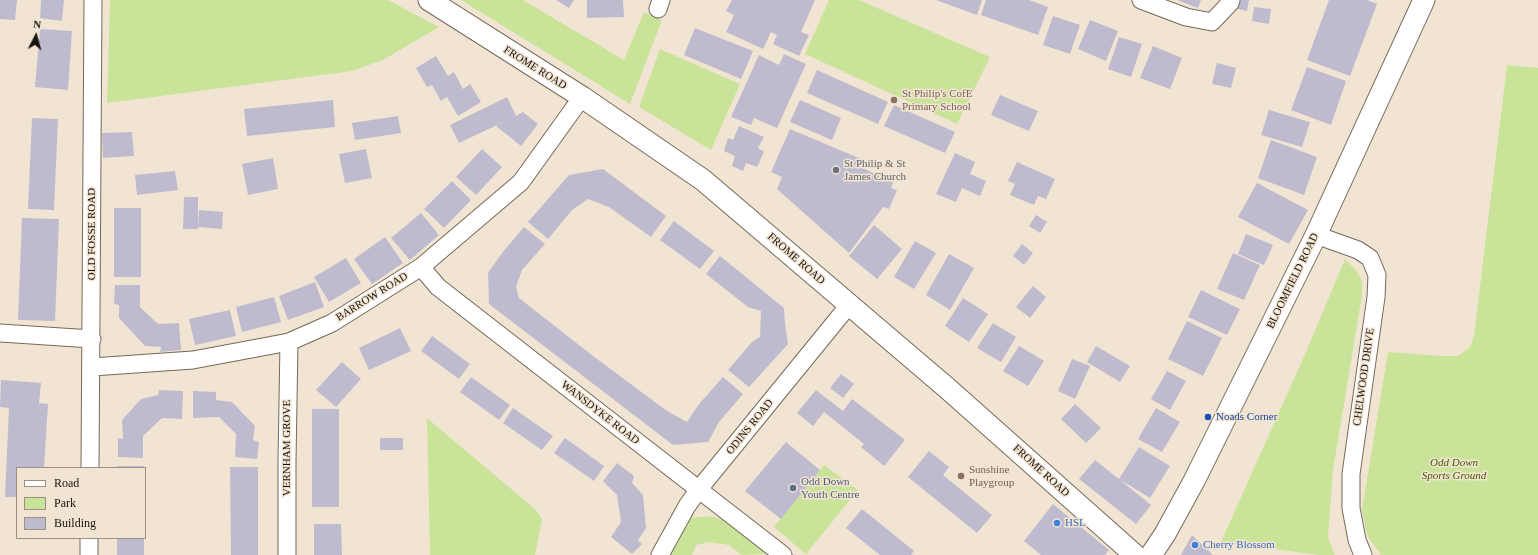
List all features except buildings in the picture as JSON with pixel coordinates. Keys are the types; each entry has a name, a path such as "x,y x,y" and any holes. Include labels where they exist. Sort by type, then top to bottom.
{"street":[{"name":"OLD FOSSE ROAD","path":"90,467 92,367 93,0"},
{"name":"FROME ROAD","path":"429,0 582,97 703,180 947,388 1135,555"},
{"path":"1141,0 1186,17 1212,22 1230,3 1231,0"},
{"name":"BLOOMFIELD ROAD","path":"1151,555 1165,534 1194,481 1316,235 1424,0"},
{"name":"BARROW ROAD","path":"92,367 193,360 289,342 332,323 421,267 521,182 582,97"},
{"name":"CHELWOOD DRIVE","path":"1316,235 1358,250 1370,258 1377,275 1376,297 1351,474 1351,508 1357,540 1363,555"},
{"name":"WANSDYKE ROAD","path":"421,267 438,287 783,555"},
{"name":"ODINS ROAD","path":"660,555 687,506 699,489 849,305"},
{"path":"0,333 92,339"},
{"name":"VERNHAM GROVE","path":"287,555 289,342"},
{"path":"89,539 89,555"}],"green space":[{"path":"110,0 388,0 439,27 383,60 352,71 107,103"},
{"path":"461,0 523,0 624,60 644,12 662,20 630,104"},
{"path":"829,0 859,0 990,57 957,124 805,54"},
{"path":"660,49 740,84 711,150 639,107"},
{"name":"Odd Down Sports Ground","path":"1507,65 1538,68 1538,555 1381,555 1367,535 1362,510 1388,352 1458,356 1470,347 1474,336"},
{"path":"1345,259 1356,270 1362,280 1362,295 1333,470 1328,537 1335,555 1319,555 1221,542 1306,352"},
{"path":"427,418 536,510 542,519 535,555 430,555"},
{"path":"824,465 858,490 806,554 774,527"},
{"path":"710,516 727,521 769,554 742,555 729,545 709,542 696,545 692,555 665,555 690,518"}],"place":[{"name":"St Philip's CofE Primary School","path":"894,100"},
{"name":"St Philip & St James Church","path":"836,170"},
{"name":"Noads Corner","path":"1208,417"},
{"name":"Sunshine Playgroup","path":"961,476"},
{"name":"Odd Down Youth Centre","path":"793,488"},
{"name":"HSL","path":"1057,523"},
{"name":"Cherry Blossom","path":"1195,545"}]}
